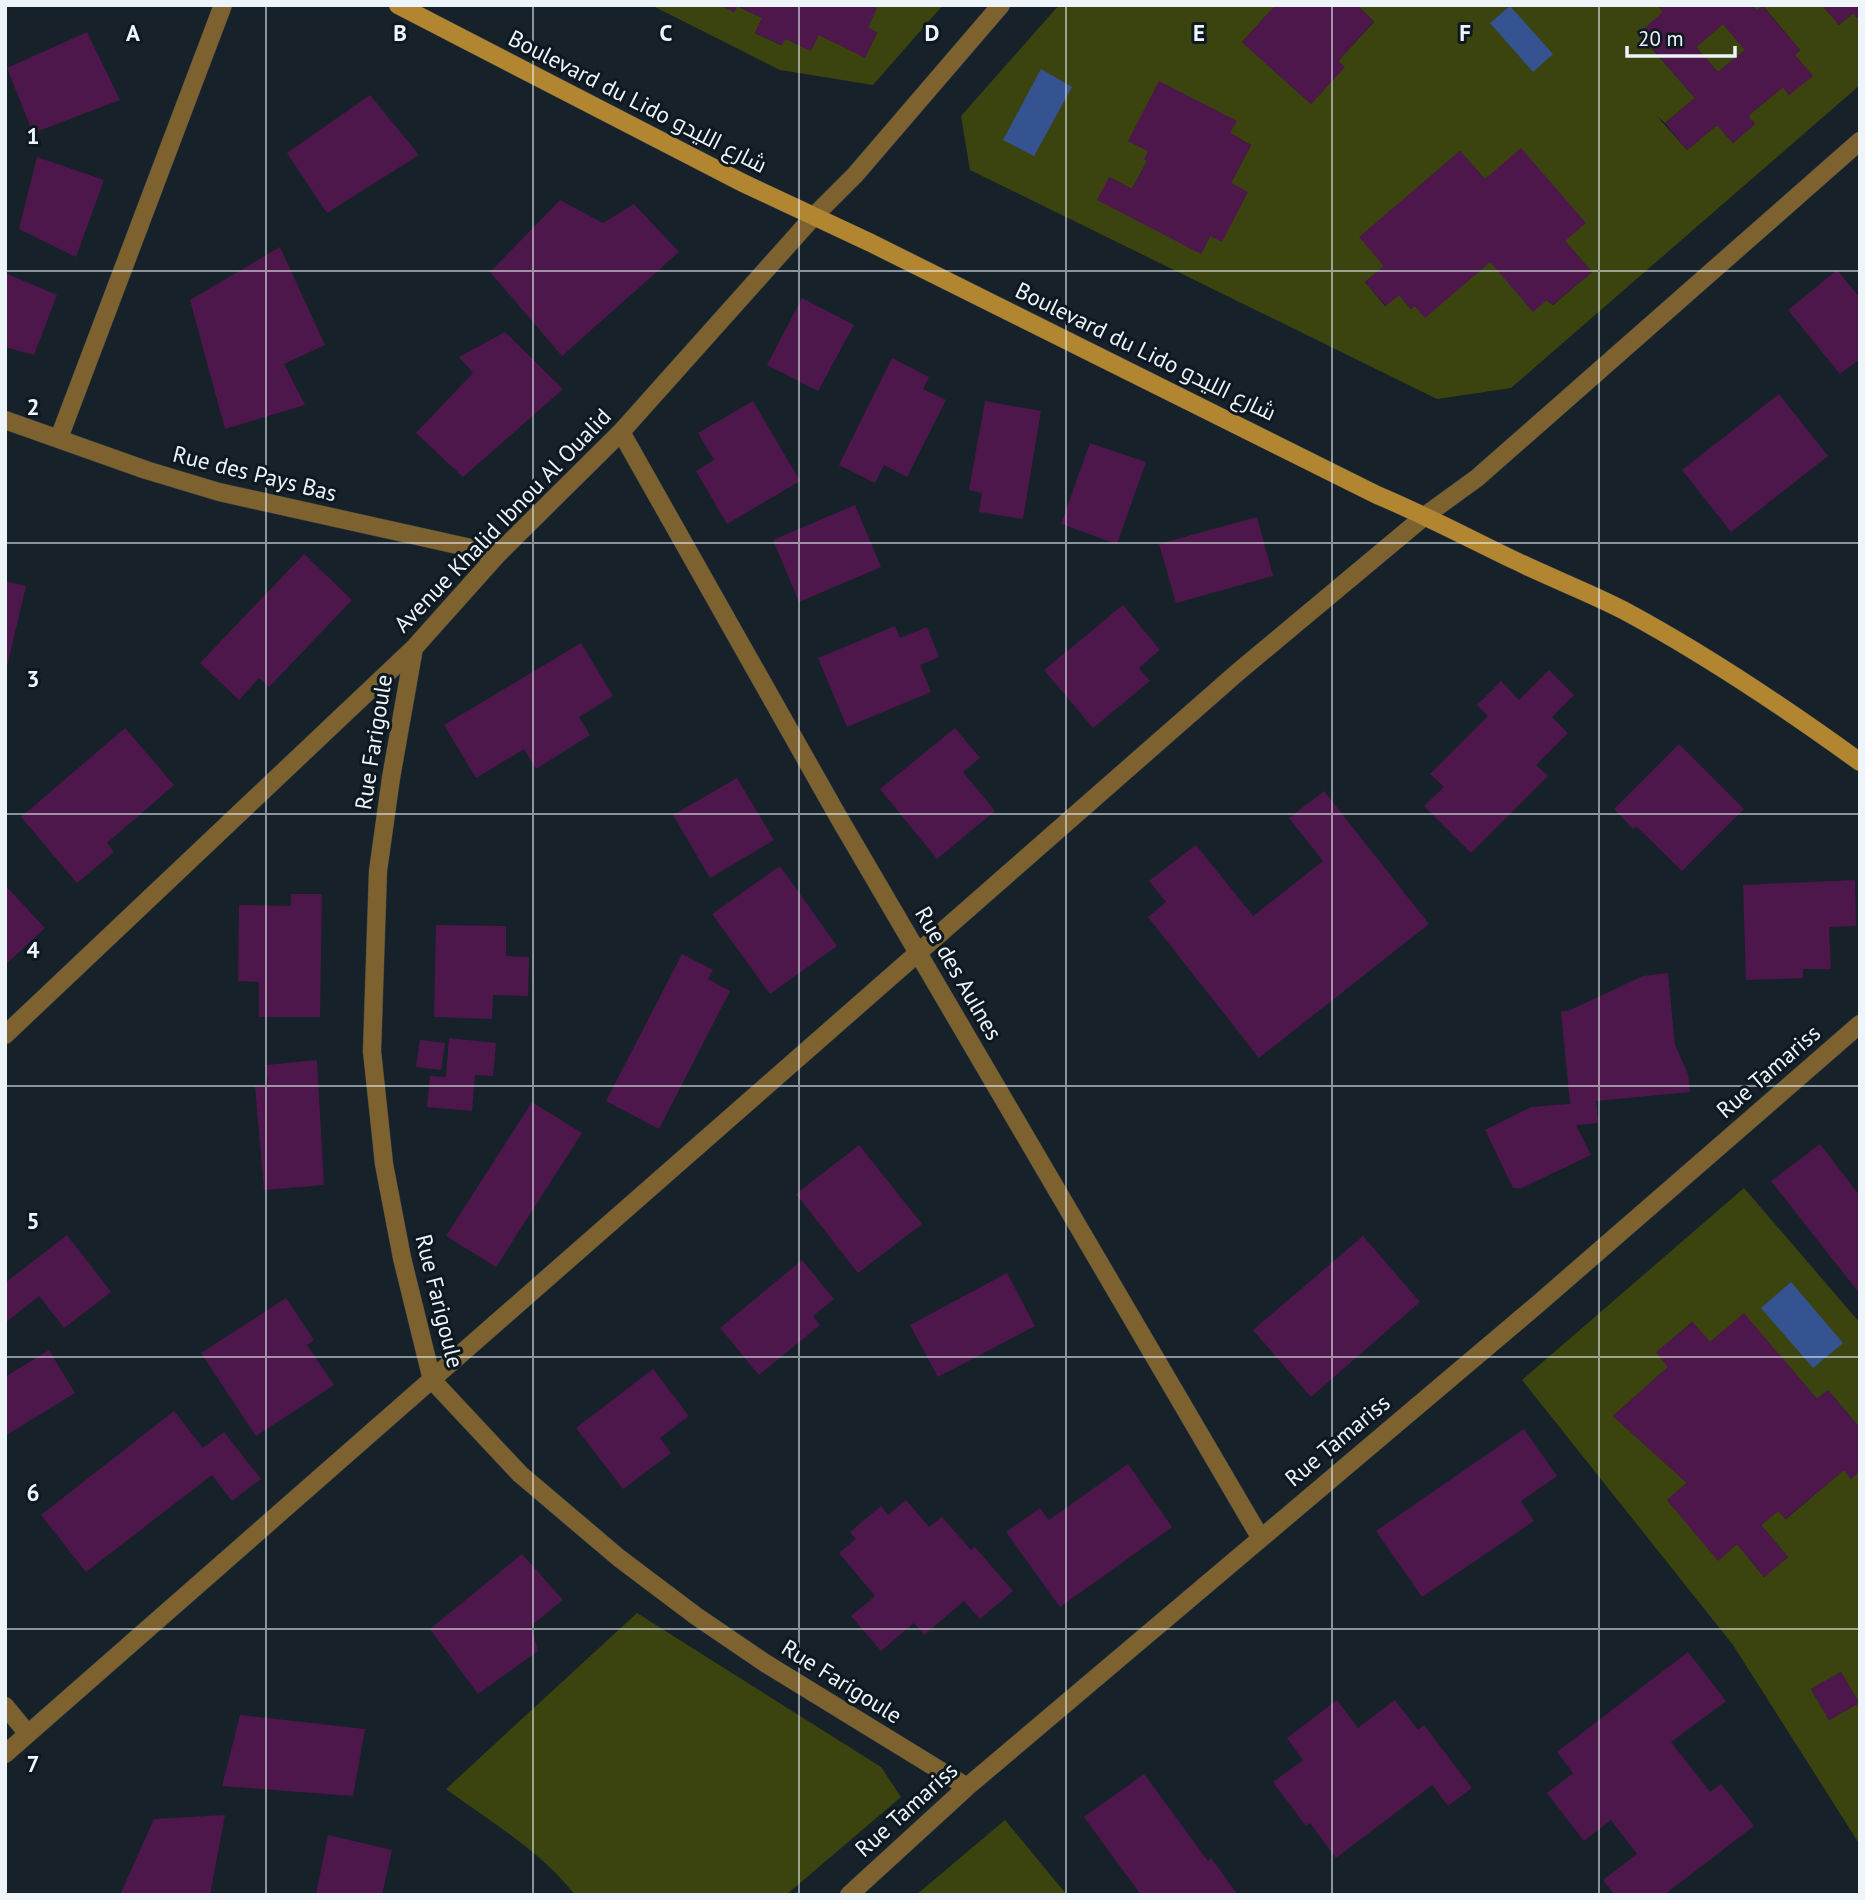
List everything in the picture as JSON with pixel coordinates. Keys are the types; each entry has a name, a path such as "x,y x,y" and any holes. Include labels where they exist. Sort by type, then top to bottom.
{"main road":[{"name":"Boulevard du Lido شارع الليدو","path":"398,5 743,183 1265,437 1377,495 1426,515 1515,561 1622,610 1739,680 1860,762"}],"street":[{"path":"59,438 223,5"},
{"name":"Avenue Khalid Ibnou Al Oualid","path":"5,1035 414,648 498,554 621,432 814,216 855,175 1001,5"},
{"path":"5,1754 1238,672 1426,515 1477,478 1860,141"},
{"name":"Rue des Pays Bas","path":"5,420 146,470 219,492 498,554"},
{"name":"Rue des Aulnes","path":"621,432 839,818 1260,1536"},
{"name":"Rue Farigoule","path":"414,648 378,872 372,1051 384,1164 402,1258 432,1380 520,1474 619,1558 674,1600 765,1663 967,1787"},
{"name":"Rue Tamariss","path":"849,1895 967,1787 1260,1536 1538,1304 1860,1024"},
{"path":"5,1706 28,1734"}],"green space":[{"path":"651,5 720,5 734,12 737,6 762,18 755,33 781,45 785,39 819,35 865,57 877,33 868,28 871,5 943,5 873,85 780,70"},
{"path":"1059,5 1276,5 1242,42 1311,104 1344,67 1338,61 1374,22 1357,5 1657,5 1663,12 1639,34 1695,98 1665,123 1656,115 1687,150 1717,125 1733,143 1755,124 1748,116 1783,87 1789,95 1812,76 1795,55 1800,50 1763,6 1757,10 1752,5 1822,5 1839,25 1853,13 1857,18 1860,15 1860,85 1511,388 1437,399 970,170 961,116","holes":["1230,133 1251,145 1231,183 1247,192 1210,236 1201,254 1109,177 1132,189 1147,161 1148,151 1129,141","1460,151 1485,179 1565,241 1592,272 1553,305 1490,262 1425,317 1415,306 1411,309 1399,295 1385,306 1365,282 1384,266 1360,237"]},
{"path":"1723,24 1745,50 1718,72 1696,47"},
{"path":"1744,1188 1860,1323 1860,1428 1828,1390 1817,1399 1744,1314 1710,1342 1692,1322 1657,1352 1668,1367 1613,1416 1687,1483 1667,1500 1719,1560 1737,1544 1764,1577 1788,1557 1761,1525 1778,1511 1786,1519 1844,1470 1851,1479 1860,1471 1860,1845 1733,1645 1522,1380","holes":["1841,1672 1859,1703 1829,1720 1811,1689"]},
{"path":"637,1613 881,1767 901,1797 786,1895 575,1895 562,1879 531,1851 446,1789"},
{"path":"1005,1820 1067,1895 916,1895"}],"water":[{"path":"1510,6 1553,54 1533,72 1490,23"},
{"path":"1041,69 1072,87 1034,156 1003,140"},
{"path":"1791,1282 1843,1343 1813,1368 1761,1308"}],"building":[{"path":"720,5 871,5 877,8 868,28 877,32 865,58 819,35 811,51 785,39 782,45 755,33 762,18 737,6 734,12"},
{"path":"1276,5 1357,5 1374,21 1338,61 1345,67 1311,104 1242,42"},
{"path":"1657,5 1752,5 1757,10 1762,6 1800,50 1795,55 1813,76 1789,95 1783,87 1748,116 1755,124 1733,143 1717,125 1687,150 1665,123 1695,98 1639,33 1663,12","holes":["1723,24 1745,50 1718,72 1696,47"]},
{"path":"1822,5 1860,5 1860,15 1857,18 1853,13 1839,25"},
{"path":"87,32 120,100 33,133 7,68"},
{"path":"1159,81 1237,121 1230,133 1251,145 1231,183 1248,192 1222,242 1210,236 1201,254 1097,200 1109,177 1132,189 1147,161 1144,159 1148,151 1128,141"},
{"path":"370,95 419,155 327,213 287,153"},
{"path":"1521,148 1586,223 1565,241 1592,272 1552,305 1547,300 1533,312 1490,262 1425,318 1415,306 1411,309 1399,295 1386,306 1365,282 1384,266 1359,237 1460,151 1485,179"},
{"path":"37,157 104,180 76,257 19,229"},
{"path":"560,200 603,223 634,204 679,252 562,356 490,272"},
{"path":"280,247 325,345 284,364 305,405 225,429 190,300"},
{"path":"1837,270 1860,298 1860,359 1840,374 1788,310"},
{"path":"5,273 57,295 34,355 5,347"},
{"path":"802,298 854,325 818,391 767,365"},
{"path":"505,332 563,389 463,477 416,433 473,373 459,357"},
{"path":"892,358 929,377 923,389 946,400 907,477 884,465 875,483 839,465"},
{"path":"1779,394 1828,456 1731,532 1682,470"},
{"path":"753,401 800,481 727,524 696,471 714,460 698,433"},
{"path":"985,401 1041,411 1023,519 979,512 982,493 969,490"},
{"path":"1090,443 1146,462 1117,544 1061,524"},
{"path":"855,505 881,567 799,602 773,540"},
{"path":"1257,517 1273,576 1176,603 1159,544"},
{"path":"304,554 352,600 269,687 259,678 239,700 200,663"},
{"path":"5,581 26,586 6,671 5,671"},
{"path":"1123,605 1160,650 1139,668 1150,681 1093,728 1044,670"},
{"path":"895,626 900,638 927,627 939,657 920,665 931,692 847,727 818,658"},
{"path":"581,643 613,696 579,717 590,735 536,769 524,749 476,778 444,725"},
{"path":"1549,670 1574,695 1552,717 1568,733 1536,765 1548,776 1471,853 1424,806 1444,787 1430,774 1488,716 1477,705 1501,681 1519,700"},
{"path":"125,728 174,785 107,843 114,852 77,883 21,817"},
{"path":"955,728 980,758 963,772 995,811 937,859 880,789"},
{"path":"1679,744 1744,809 1682,871 1636,826 1633,829 1614,809"},
{"path":"737,778 774,840 710,878 673,815"},
{"path":"1324,791 1429,924 1259,1058 1148,917 1166,902 1149,881 1196,845 1253,916 1323,861 1289,818"},
{"path":"780,866 837,946 770,994 712,914"},
{"path":"1855,880 1856,926 1829,927 1831,969 1803,969 1803,978 1746,980 1743,885"},
{"path":"5,885 45,928 5,965"},
{"path":"291,894 322,894 320,1017 259,1017 259,982 238,981 239,905 291,906"},
{"path":"436,925 506,926 506,956 529,957 528,996 493,995 492,1019 434,1017"},
{"path":"682,954 713,970 708,979 730,991 659,1129 606,1101"},
{"path":"1668,973 1675,1045 1688,1074 1690,1092 1596,1101 1598,1123 1576,1125 1591,1155 1522,1188 1513,1188 1485,1130 1531,1107 1570,1104 1561,1011 1568,1011 1643,976"},
{"path":"449,1038 496,1043 493,1076 475,1075 472,1111 427,1107 430,1076 446,1077"},
{"path":"420,1040 445,1043 441,1070 416,1067"},
{"path":"317,1060 324,1185 264,1190 255,1087 268,1086 266,1065"},
{"path":"532,1102 582,1133 496,1267 446,1236"},
{"path":"1820,1144 1860,1196 1860,1294 1771,1181"},
{"path":"859,1145 922,1224 858,1273 796,1194"},
{"path":"67,1235 111,1292 64,1328 39,1296 5,1323 5,1283"},
{"path":"1363,1236 1420,1302 1311,1397 1253,1330"},
{"path":"802,1260 834,1299 813,1316 820,1325 759,1375 720,1328"},
{"path":"1007,1273 1035,1326 938,1377 910,1325"},
{"path":"286,1298 314,1340 307,1345 334,1385 256,1436 201,1353"},
{"path":"1744,1313 1817,1399 1828,1390 1860,1428 1860,1471 1851,1479 1844,1470 1785,1519 1778,1511 1761,1525 1788,1557 1764,1577 1737,1544 1718,1561 1667,1500 1687,1483 1613,1416 1668,1367 1656,1352 1693,1322 1710,1342"},
{"path":"49,1350 75,1393 5,1436 5,1377"},
{"path":"653,1369 689,1416 660,1438 671,1453 623,1489 576,1428"},
{"path":"174,1411 203,1448 224,1432 261,1479 232,1501 212,1475 86,1572 41,1515"},
{"path":"1524,1429 1557,1476 1521,1501 1534,1521 1422,1597 1376,1531"},
{"path":"1128,1464 1172,1527 1060,1607 1006,1532 1040,1508 1049,1520"},
{"path":"906,1500 929,1527 942,1517 971,1550 975,1547 1013,1591 980,1619 964,1601 924,1635 914,1623 881,1651 851,1616 875,1596 839,1553 856,1539 850,1532 881,1506 888,1515"},
{"path":"522,1554 563,1600 531,1626 538,1651 478,1694 430,1629"},
{"path":"1688,1652 1726,1701 1671,1742 1710,1792 1721,1784 1754,1826 1664,1895 1615,1895 1603,1880 1637,1854 1611,1820 1584,1841 1547,1793 1573,1773 1557,1752"},
{"path":"1841,1672 1859,1703 1829,1720 1811,1689"},
{"path":"1337,1700 1358,1728 1395,1700 1418,1730 1424,1725 1472,1788 1448,1806 1432,1785 1336,1858 1310,1823 1306,1826 1273,1782 1303,1760 1287,1738"},
{"path":"240,1715 365,1729 353,1796 222,1786"},
{"path":"1144,1774 1208,1861 1211,1858 1238,1895 1141,1895 1084,1817"},
{"path":"225,1815 210,1895 120,1895 154,1819"},
{"path":"328,1835 392,1850 382,1895 316,1895"}]}
